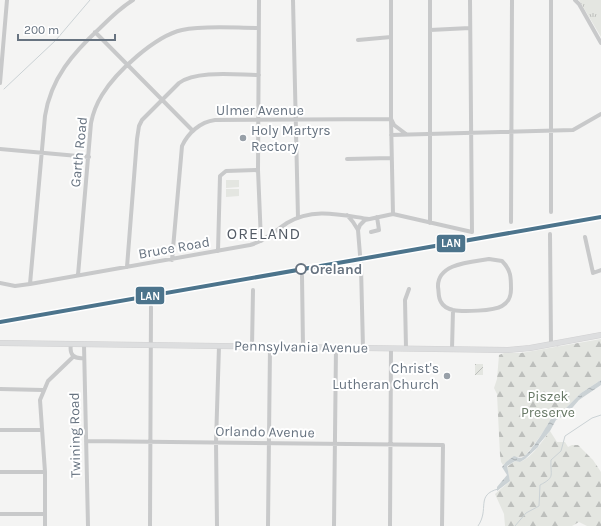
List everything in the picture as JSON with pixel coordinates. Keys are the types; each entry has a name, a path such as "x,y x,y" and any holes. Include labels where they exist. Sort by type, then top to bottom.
{"main road":[{"name":"Pennsylvania Avenue","path":"0,344 513,350 601,335"}],"street":[{"path":"0,84 8,0"},
{"path":"30,284 46,108 55,82 70,58 121,8 133,0"},
{"path":"259,0 258,170 261,241"},
{"path":"293,0 298,218"},
{"path":"391,0 391,158 393,214"},
{"path":"430,0 432,134 430,223"},
{"path":"358,230 361,223 368,219 393,214 472,232 470,0"},
{"path":"512,0 512,222"},
{"path":"551,0 551,212"},
{"path":"575,0 579,4 601,44"},
{"path":"0,11 7,11"},
{"name":"Garth Road","path":"78,275 92,124 98,102 108,87 129,65 156,41 174,32 190,29 258,28"},
{"path":"430,30 470,28"},
{"path":"95,32 193,131"},
{"path":"358,40 391,37"},
{"path":"127,267 139,126 145,116 179,83 189,77 258,75"},
{"path":"391,135 551,132 573,130 601,114"},
{"path":"391,119 396,127 406,134"},
{"name":"Ulmer Avenue","path":"172,260 181,150 184,141 202,123 211,120 391,119"},
{"path":"0,149 88,157"},
{"path":"347,159 391,158"},
{"path":"218,251 220,176 226,171 258,170"},
{"name":"Bruce Road","path":"0,283 15,286 30,284 250,245 261,241 298,218 324,213 368,219"},
{"path":"347,215 358,230 361,267 363,348"},
{"path":"371,232 379,230 377,217"},
{"path":"550,234 551,344"},
{"path":"585,237 593,273 601,270"},
{"path":"489,259 497,259 506,265 511,275 510,296 506,303 493,309 453,310 442,304 439,298 438,283 444,272 453,266 489,259"},
{"path":"302,276 303,347"},
{"path":"406,348 405,300 409,289"},
{"path":"252,347 254,290"},
{"path":"150,526 152,307"},
{"path":"452,349 453,310"},
{"path":"70,344 70,352 73,357 76,359 84,358"},
{"name":"Twining Road","path":"84,344 88,526"},
{"path":"217,526 216,442 219,346"},
{"path":"268,526 270,347"},
{"path":"334,526 336,347"},
{"path":"390,526 391,348"},
{"path":"45,526 45,472 40,400 48,381 73,357"},
{"path":"0,390 43,390"},
{"path":"0,430 42,430"},
{"name":"Orlando Avenue","path":"86,441 443,445 442,526"},
{"path":"0,472 45,472"},
{"path":"0,514 45,514"}],"green space":[{"path":"579,0 601,0 601,37"},
{"path":"226,180 239,180 239,187 226,188"},
{"path":"226,189 239,189 239,196 226,197"},
{"name":"Piszek Preserve","path":"601,339 601,380 581,393 562,412 552,417 525,456 511,458 503,465 500,455 497,394 494,388 497,379 499,355 504,353 521,353"},
{"path":"475,364 483,364 483,375 475,375"},
{"path":"550,431 557,442 565,442 568,447 578,445 593,460 601,472 601,526 587,526 579,522 572,526 505,526 504,514 495,494 510,481 507,467 515,461 520,462 529,456"}],"water":[{"path":"601,380 601,385 579,400 567,414 556,420 538,447 525,459 520,462 515,461 507,466 510,481 497,491 497,487 507,475 502,467 506,462 514,456 518,458 523,457 539,438 552,417 562,412 581,393"}],"waterway":[{"path":"4,89 56,40 90,0"},
{"path":"515,526 526,513 539,506 540,485 550,478 551,460 561,451 565,436 592,418 601,415"},
{"path":"478,526 483,514 484,503 487,495 498,489"}],"transit line":[{"name":"LAN","path":"0,322 601,217"}],"place":[{"name":"Holy Martyrs Rectory","path":"243,138"},
{"name":"Oreland","path":"301,269"},
{"name":"Christ's Lutheran Church","path":"447,376"}],"district":[{"name":"ORELAND","path":"264,233"}]}
